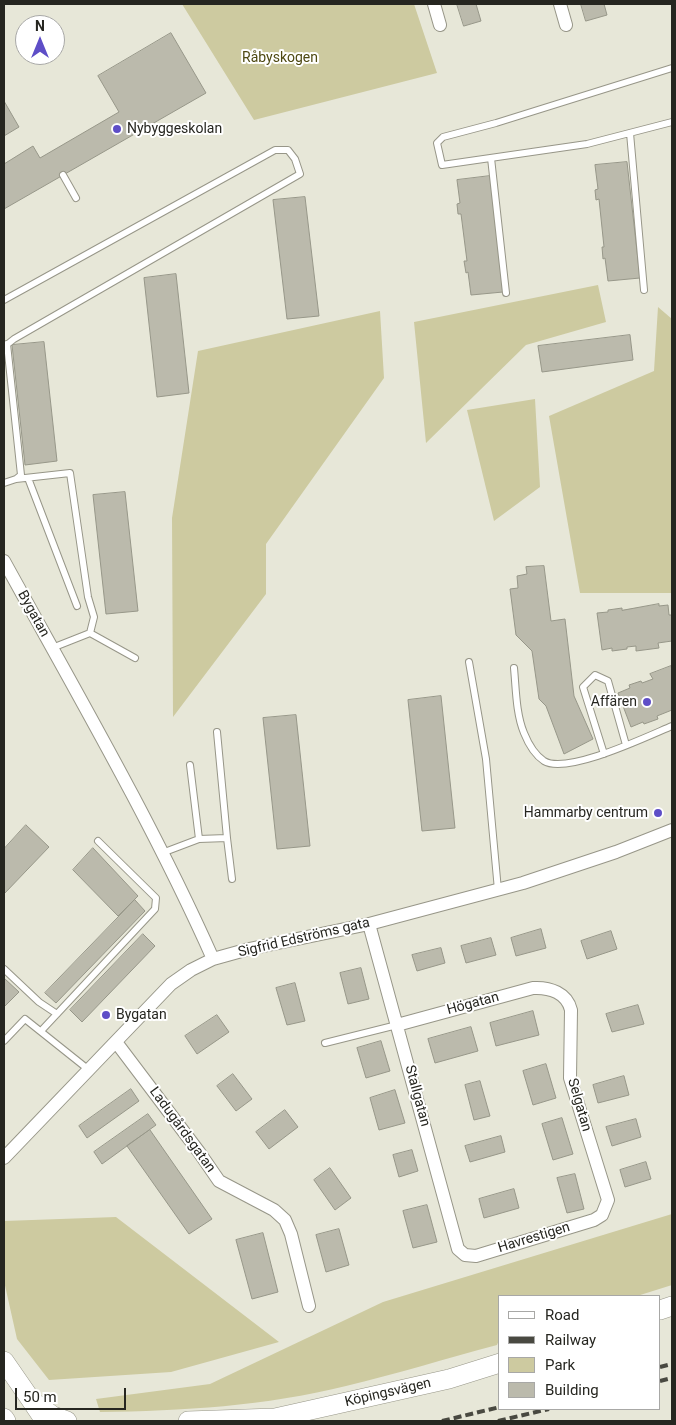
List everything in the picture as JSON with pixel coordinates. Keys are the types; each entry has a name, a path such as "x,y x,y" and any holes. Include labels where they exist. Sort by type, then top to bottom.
{"main road":[{"path":"4,1362 45,1421"},
{"name":"Köpingsvägen","path":"188,1421 272,1419 449,1379 498,1364"},
{"path":"32,1400 53,1416 67,1421"}],"street":[{"path":"434,4 440,25"},
{"path":"560,4 566,25"},
{"name":"Bygatan","path":"4,561 187,900 213,959"},
{"name":"Sigfrid Edströms gata","path":"4,1158 171,984 191,970 213,959 250,948 369,924 498,890 572,868 672,830"},
{"name":"Stallgatan","path":"369,924 458,1249 465,1255 476,1256"},
{"name":"Högatan","path":"397,1024 533,988 550,989"},
{"name":"Selgatan","path":"550,989 560,993 569,1002 571,1020 570,1078 608,1200 602,1215 591,1221"},
{"name":"Ladugårdsgatan","path":"116,1042 219,1181 274,1210 285,1220 291,1234 309,1306"},
{"name":"Havrestigen","path":"476,1256 591,1221"}],"lane":[{"path":"672,68 496,123 443,136 437,143 442,166 587,144 672,122"},
{"path":"630,133 644,290"},
{"path":"4,300 275,150 288,150 295,158 300,174 14,339 5,346 21,475 16,479"},
{"path":"491,158 506,293"},
{"path":"63,175 76,198"},
{"path":"4,483 16,479 70,474 88,597 94,616 90,633"},
{"path":"28,478 77,606"},
{"path":"52,648 90,633"},
{"path":"90,633 135,658"},
{"path":"469,662 486,759 498,890"},
{"path":"514,668 519,716 523,731 537,754 545,762 568,764 604,754 672,726"},
{"path":"604,754 583,687 595,675 608,681 626,745"},
{"path":"217,732 232,879"},
{"path":"190,765 199,839"},
{"path":"162,853 199,839 227,838"},
{"path":"41,1031 155,909 156,898 98,841"},
{"path":"4,969 39,1002 57,1014"},
{"path":"4,1041 25,1019 89,1070"},
{"path":"325,1043 397,1024"}],"green space":[{"name":"Råbyskogen","path":"182,4 414,4 437,73 254,120"},
{"path":"598,285 606,322 526,345 426,443 414,322"},
{"path":"658,307 672,319 672,593 580,593 549,416 654,371"},
{"path":"380,311 384,378 266,544 266,594 173,717 172,518 198,351"},
{"path":"535,399 540,487 494,521 467,410"},
{"path":"672,1214 672,1285 640,1295 498,1295 497,1345 316,1393 255,1403 193,1409 100,1412 96,1399 210,1384 383,1302"},
{"path":"116,1217 279,1342 171,1372 49,1380 17,1339 4,1281 4,1221"}],"building":[{"path":"457,4 476,4 481,21 464,26"},
{"path":"581,4 604,4 607,15 586,21"},
{"name":"Nybyggeskolan","path":"171,33 206,93 4,209 4,164 33,146 40,158 119,112 98,76"},
{"path":"4,101 19,127 4,136"},
{"path":"627,162 640,278 608,281 605,258 603,259 602,247 604,247 599,199 596,200 595,190 598,189 595,165"},
{"path":"490,176 503,292 471,295 468,272 466,273 464,261 467,261 461,214 458,214 457,204 460,203 457,180"},
{"path":"305,197 319,316 287,319 273,200"},
{"path":"176,274 189,393 157,397 144,278"},
{"path":"630,335 633,360 542,372 538,346"},
{"path":"44,342 57,461 25,465 12,345"},
{"path":"125,492 138,611 106,614 93,495"},
{"path":"544,566 551,621 565,619 574,696 593,739 564,754 546,706 539,699 532,651 516,635 510,589 518,588 517,576 527,574 526,567"},
{"path":"659,604 659,606 668,605 669,615 672,615 672,641 658,643 659,648 636,651 636,646 612,651 612,648 602,650 597,613"},
{"name":"Affären","path":"671,666 672,710 657,716 658,719 631,727 618,693 630,688 629,685 653,679 650,674"},
{"path":"441,696 455,828 422,831 408,700"},
{"path":"296,715 310,846 277,849 263,718"},
{"path":"26,825 49,847 4,894 4,849"},
{"path":"93,848 138,896 118,916 73,870"},
{"path":"135,900 145,911 56,1003 45,993"},
{"path":"541,929 546,948 516,956 511,938"},
{"path":"611,931 617,949 587,959 581,941"},
{"path":"143,934 155,946 82,1022 70,1010"},
{"path":"491,938 496,955 466,963 461,946"},
{"path":"441,948 445,963 417,971 412,955"},
{"path":"361,968 369,999 348,1004 340,973"},
{"path":"4,978 19,992 4,1007"},
{"path":"295,983 305,1021 287,1025 276,988"},
{"path":"638,1005 644,1024 612,1032 606,1014"},
{"path":"533,1011 539,1035 496,1046 490,1023"},
{"path":"217,1015 229,1032 197,1054 185,1036"},
{"path":"471,1027 478,1051 435,1063 428,1039"},
{"path":"381,1041 390,1071 366,1078 357,1048"},
{"path":"546,1064 556,1098 533,1105 523,1071"},
{"path":"233,1074 252,1099 236,1111 217,1086"},
{"path":"624,1076 629,1095 598,1103 593,1085"},
{"path":"480,1081 490,1116 474,1120 465,1085"},
{"path":"131,1089 139,1101 87,1138 79,1126"},
{"path":"395,1090 405,1123 379,1130 370,1098"},
{"path":"285,1110 298,1127 269,1149 256,1132"},
{"path":"148,1114 156,1125 102,1164 94,1152"},
{"path":"562,1118 573,1154 553,1160 542,1124"},
{"path":"636,1119 641,1137 612,1146 606,1127"},
{"path":"150,1130 212,1219 189,1234 127,1146"},
{"path":"501,1136 505,1152 470,1162 465,1146"},
{"path":"412,1150 418,1171 399,1177 393,1155"},
{"path":"646,1162 651,1179 625,1187 620,1170"},
{"path":"330,1168 351,1198 335,1210 314,1180"},
{"path":"575,1174 584,1209 567,1213 557,1178"},
{"path":"514,1189 519,1208 484,1218 479,1199"},
{"path":"427,1205 437,1242 413,1248 403,1211"},
{"path":"339,1229 349,1265 326,1272 316,1235"},
{"path":"263,1233 278,1292 252,1299 236,1240"}],"railway":[{"path":"661,1367 672,1364"},
{"path":"661,1381 672,1378"},
{"path":"442,1421 498,1407"},
{"path":"498,1421 545,1410"}],"place":[{"name":"Nybyggeskolan","path":"117,129"},
{"name":"Affären","path":"647,702"},
{"name":"Hammarby centrum","path":"658,813"},
{"name":"Bygatan","path":"106,1015"}]}
